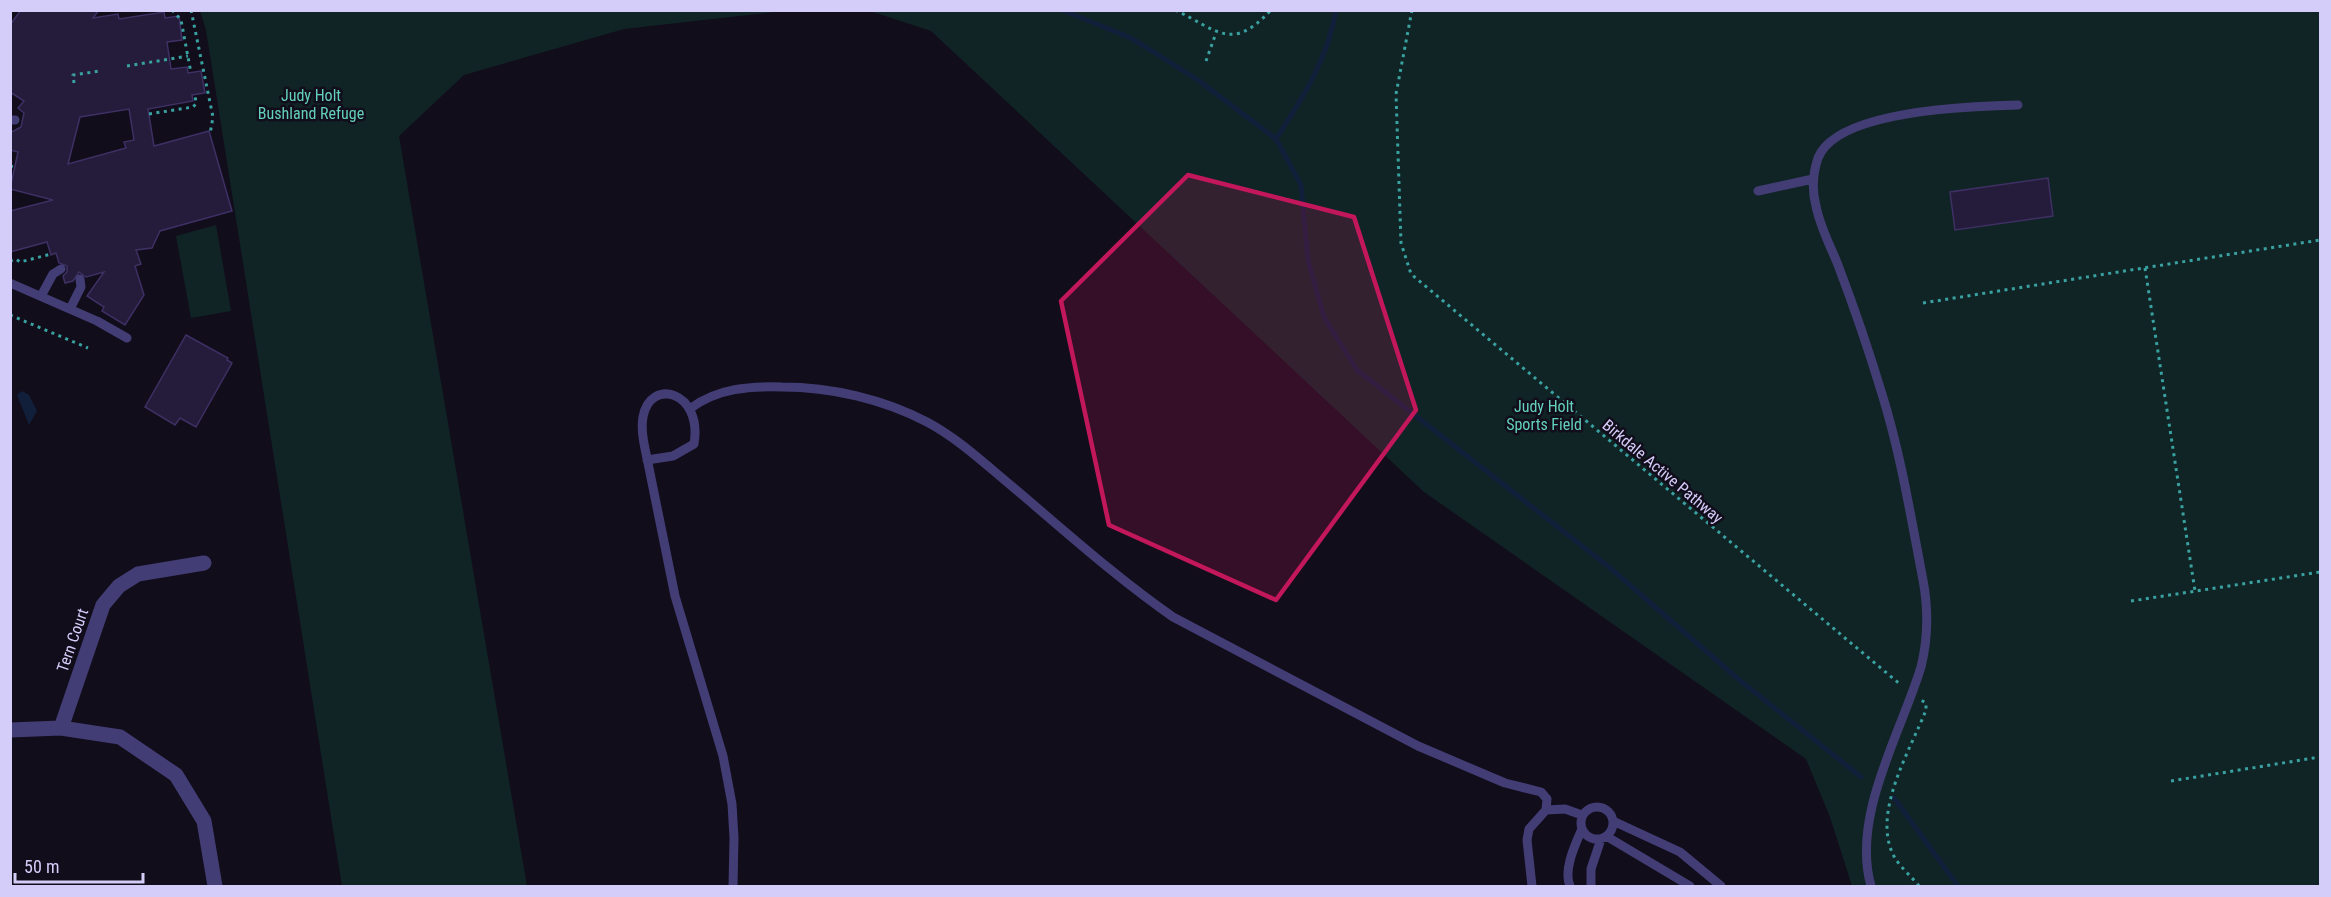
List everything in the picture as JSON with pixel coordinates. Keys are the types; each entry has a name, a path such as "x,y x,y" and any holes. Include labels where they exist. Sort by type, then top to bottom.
{"street":[{"name":"Tern Court","path":"61,728 103,605 108,598 119,586 138,574 204,563"},
{"path":"10,730 61,728 120,737 176,776 204,821 214,886"}],"lane":[{"path":"1871,886 1866,844 1872,808 1921,666 1927,610 1899,457 1882,394 1838,265 1822,227 1815,204 1813,179 1819,156 1832,140 1847,129 1872,121 1940,110 2018,105"},
{"path":"1758,191 1813,179"},
{"path":"41,297 52,274 61,269"},
{"path":"70,309 81,287 80,279"},
{"path":"10,284 70,309 128,339"},
{"path":"691,408 704,398 728,391 780,387 843,394 901,410 929,423 963,446 1137,592 1173,617 1418,746 1505,783 1540,792 1546,800 1546,810 1529,829 1527,840 1532,886"},
{"path":"647,460 673,456 694,444 697,428 691,408 680,397 669,394 656,396 647,404 642,419 647,460 675,596 724,766 734,838 732,886"},
{"path":"1570,886 1567,879 1582,829 1582,815 1588,809 1598,806 1606,809 1613,820 1680,852 1721,886"},
{"path":"1546,810 1565,809 1582,815"},
{"path":"1591,886 1591,869 1603,837 1612,829 1613,820"},
{"path":"1582,829 1588,836 1603,837 1690,886"}],"path":[{"path":"172,10 181,20 190,73"},
{"path":"191,10 213,117 210,134"},
{"path":"1175,10 1216,33 1233,35 1252,29 1271,10"},
{"name":"Birkdale Active Pathway","path":"1411,11 1396,94 1401,243 1411,274 1911,693 1926,703 1926,710 1894,784 1886,822 1889,843 1896,860 1919,886"},
{"path":"1206,62 1216,33"},
{"path":"127,66 188,56"},
{"path":"74,83 73,75 100,71"},
{"path":"149,114 193,107 196,104 195,94"},
{"path":"1923,303 2320,240"},
{"path":"10,261 20,262 51,254"},
{"path":"2145,268 2195,591"},
{"path":"10,315 88,348"},
{"path":"2131,601 2320,572"},
{"path":"2171,781 2320,757"}],"highlighted area":[{"path":"1188,175 1354,217 1416,410 1276,600 1109,525 1061,301"}],"green space":[{"name":"Judy Holt Bushland Refuge","path":"200,11 784,11 624,29 464,75 399,136 527,886 342,886 206,30"},
{"name":"Judy Holt Sports Field","path":"870,11 2320,11 2320,886 1852,886 1830,817 1806,759 1424,492 931,31"},
{"path":"216,225 231,311 191,318 176,236"}],"water":[{"path":"22,391 29,395 37,411 29,425 17,395"}],"building":[{"path":"21,10 99,10 93,18 118,14 119,19 164,12 165,18 179,16 182,40 167,42 171,69 187,67 188,73 201,71 205,93 192,95 193,101 148,109 154,146 209,131 232,211 160,231 152,248 136,250 141,264 135,266 144,295 125,325 102,311 104,307 87,296 104,272 86,277 79,272 73,281 65,283 63,276 67,272 67,266 59,263 56,253 51,255 47,242 10,252 10,211 53,200 10,189 18,152 10,150 10,133 21,127 24,113 18,108 24,101 10,92 10,25","holes":["129,109 134,140 124,142 126,148 68,164 80,117"]},
{"path":"2048,178 2053,216 1955,230 1950,192"},
{"path":"186,335 228,358 227,360 232,363 196,427 180,418 175,425 145,407"}],"waterway":[{"path":"1062,10 1131,38 1198,80 1276,139 1301,185 1308,260 1324,317 1357,370 1609,567 1737,678 1861,777"},
{"path":"1276,139 1313,78 1327,45 1336,10"},
{"path":"1894,798 1958,886"}]}
